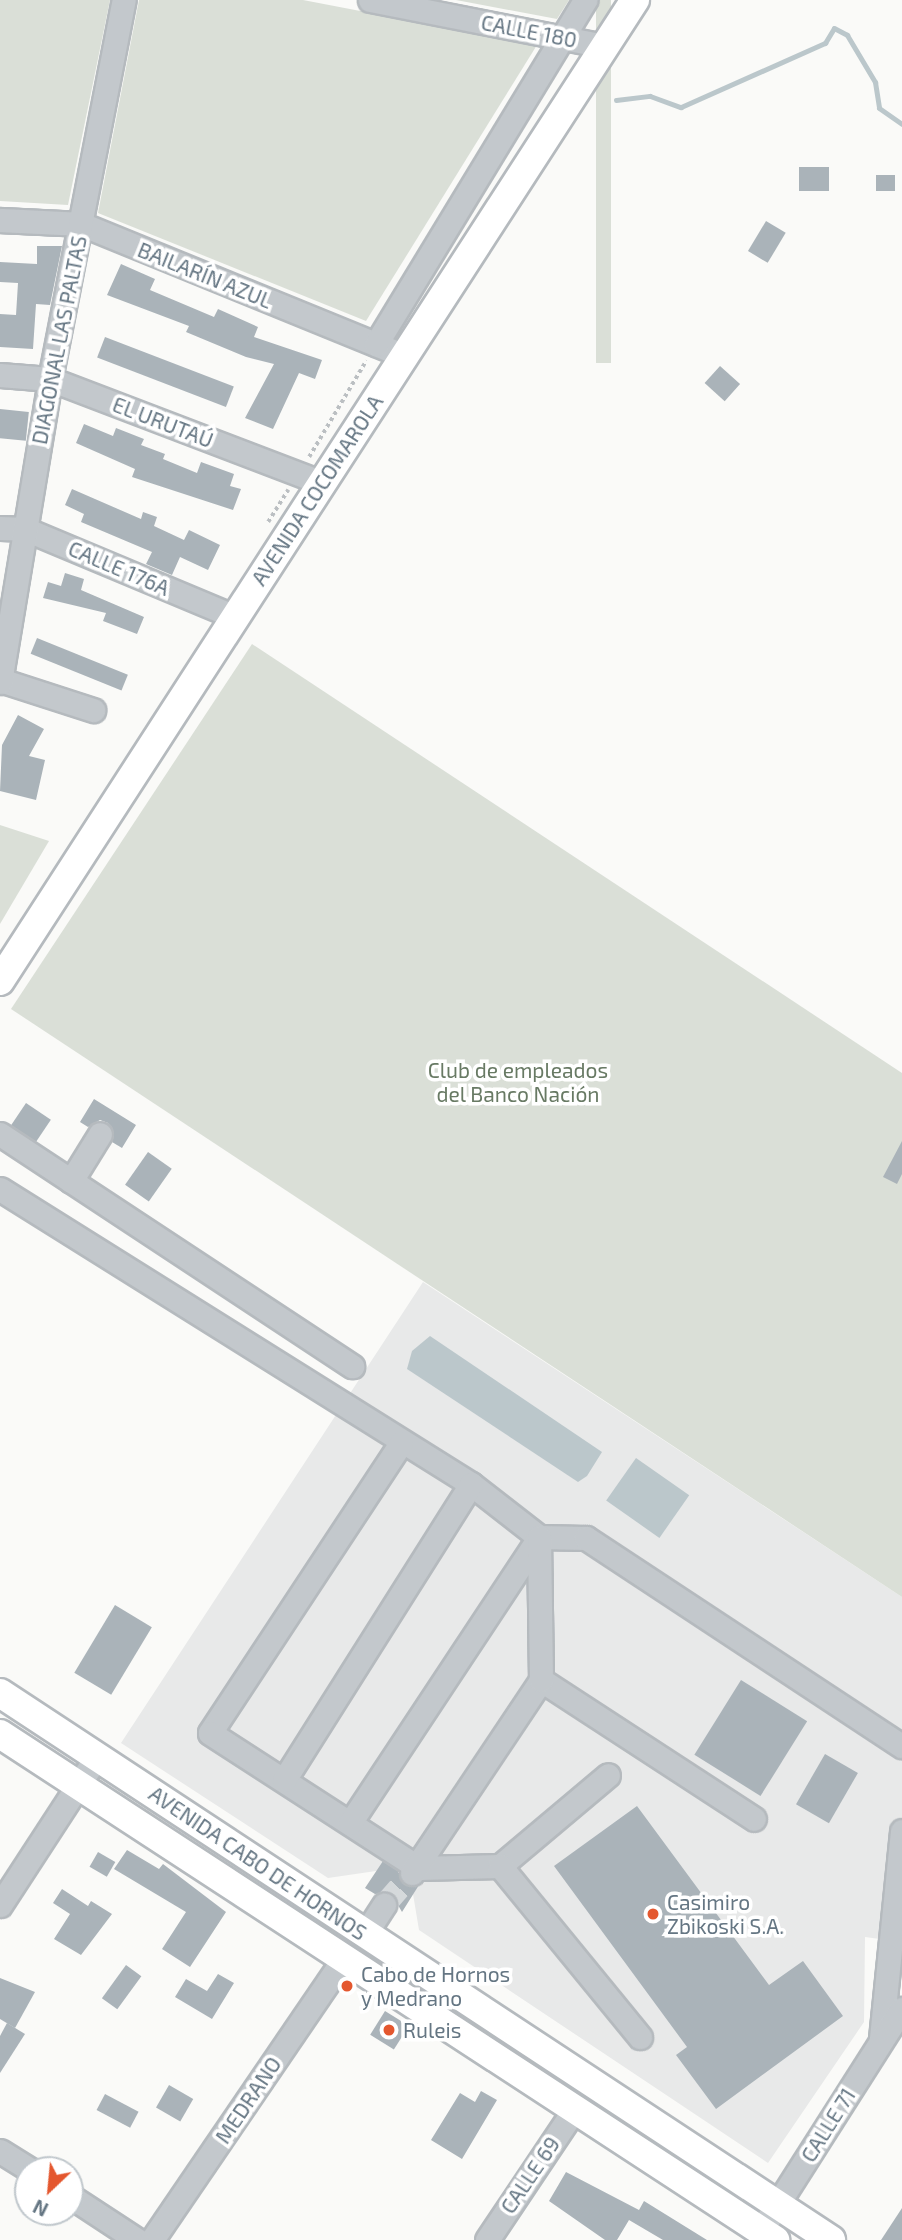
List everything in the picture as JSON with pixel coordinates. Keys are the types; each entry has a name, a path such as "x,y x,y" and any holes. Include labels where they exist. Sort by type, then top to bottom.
{"main road":[{"name":"AVENIDA COCOMAROLA","path":"0,981 635,0"},
{"name":"AVENIDA CABO DE HORNOS","path":"0,1693 831,2240"},
{"name":"AVENIDA CABO DE HORNOS","path":"0,1734 777,2240"}],"street":[{"name":"DIAGONAL LAS PALTAS","path":"0,681 50,379 124,0"},
{"name":"CALLE 180","path":"370,0 605,46"},
{"path":"376,344 585,0"},
{"name":"BAILARÍN AZUL","path":"0,220 81,224 404,356"},
{"name":"EL URUTAÚ","path":"0,375 50,379 322,483"},
{"name":"CALLE 176A","path":"0,528 25,529 235,617"},
{"path":"0,681 93,710"},
{"path":"0,1134 352,1366"},
{"path":"71,1181 100,1135"},
{"path":"0,1189 401,1443 471,1484 539,1537 586,1538 902,1746"},
{"path":"401,1443 210,1733 350,1823 415,1870 500,1866 608,1775"},
{"path":"284,1780 471,1484"},
{"path":"415,1870 541,1680 539,1537"},
{"path":"350,1823 539,1537"},
{"path":"541,1680 754,1819"},
{"path":"0,1905 97,1756"},
{"path":"881,2041 902,1831"},
{"path":"500,1866 640,2037"},
{"path":"365,1934 384,1905"},
{"name":"MEDRANO","path":"152,2240 343,1959"},
{"name":"CALLE 71","path":"777,2205 902,2010"},
{"name":"CALLE 69","path":"487,2240 574,2110"},
{"path":"84,2205 137,2240"},
{"path":"777,2205 767,2221 777,2240"}],"shaded area":[{"path":"423,1282 902,1597 902,1942 865,1937 864,2022 768,2163 419,1930 413,1894 376,1871 328,1878 121,1743"},
{"path":"430,1336 602,1452 587,1476 578,1482 407,1369 412,1351"},
{"path":"636,1458 689,1495 659,1538 606,1501"}],"green space":[{"path":"0,0 110,0 68,205 0,201"},
{"path":"139,0 303,0 537,45 366,321 98,213"},
{"path":"456,0 569,0 557,19"},
{"path":"596,0 611,0 611,363 596,363"},
{"name":"Club de empleados del Banco Nación","path":"252,644 902,1073 902,1597 11,1009"},
{"path":"0,825 49,841 0,924"}],"building":[{"path":"799,167 829,167 829,191 799,191"},
{"path":"876,175 895,175 895,191 876,191"},
{"path":"766,221 786,233 768,263 748,251"},
{"path":"37,246 62,246 50,305 36,304 33,349 0,347 0,314 16,315 18,283 0,282 0,262 37,264"},
{"path":"121,264 155,279 150,290 214,317 218,309 258,327 254,337 322,360 315,379 299,373 273,429 245,418 274,364 246,357 186,332 189,326 107,295"},
{"path":"105,337 234,386 226,407 97,358"},
{"path":"720,366 740,384 725,401 705,383"},
{"path":"0,409 29,412 26,441 0,438"},
{"path":"84,424 113,436 116,428 144,439 141,445 165,454 163,459 197,473 201,462 234,474 230,486 241,489 233,510 132,477 135,469 76,443"},
{"path":"72,489 141,519 143,512 157,517 154,526 184,540 189,530 220,545 208,570 180,557 172,575 146,564 152,552 81,522 84,514 65,505"},
{"path":"65,573 84,579 81,590 144,617 137,634 103,621 106,613 43,598 48,582 61,586"},
{"path":"37,638 128,675 121,690 31,654"},
{"path":"18,715 44,729 29,756 45,760 36,800 0,791 2,745"},
{"path":"94,1099 136,1125 122,1148 112,1142 114,1134 108,1123 100,1120 88,1127 80,1122"},
{"path":"26,1103 51,1120 36,1142 11,1125"},
{"path":"902,1141 902,1174 897,1184 883,1177"},
{"path":"148,1152 172,1169 149,1201 125,1185"},
{"path":"115,1605 152,1627 111,1695 74,1673"},
{"path":"741,1680 807,1721 761,1796 694,1755"},
{"path":"825,1754 858,1773 829,1823 796,1804"},
{"name":"Casimiro Zbikoski S.A.","path":"637,1806 769,1985 803,1961 843,2016 716,2109 676,2055 687,2047 554,1866"},
{"path":"127,1850 159,1869 163,1864 226,1912 190,1967 162,1949 186,1912 114,1869"},
{"path":"98,1852 115,1862 107,1877 90,1867"},
{"path":"383,1861 398,1871 405,1885 419,1885 402,1912 391,1893 375,1894 365,1888"},
{"path":"62,1889 88,1906 91,1901 112,1914 81,1955 54,1939 70,1914 53,1903"},
{"path":"126,1965 141,1976 117,2009 102,1998"},
{"path":"218,1974 234,1983 212,2019 175,1997 186,1979 207,1991"},
{"path":"0,1978 35,1992 15,2028 0,2019"},
{"name":"Ruleis","path":"385,2011 409,2026 394,2050 370,2035"},
{"path":"7,2023 25,2034 0,2073 0,2036"},
{"path":"169,2085 193,2099 180,2122 156,2108"},
{"path":"481,2091 497,2100 462,2159 431,2140 460,2093 475,2102"},
{"path":"105,2094 139,2112 130,2128 97,2110"},
{"path":"566,2172 639,2210 644,2201 707,2240 663,2240 629,2220 617,2240 605,2240 549,2201"},
{"path":"902,2208 902,2240 881,2240"}],"waterway":[{"path":"616,100 650,96 681,107 825,43 834,28 847,35 875,82 879,108 902,124"}],"tunnel":[{"path":"384,1905 412,1873"}],"place":[{"name":"Casimiro Zbikoski S.A.","path":"653,1914"},
{"name":"Cabo de Hornos y Medrano","path":"347,1986"},
{"name":"Ruleis","path":"389,2030"}]}
